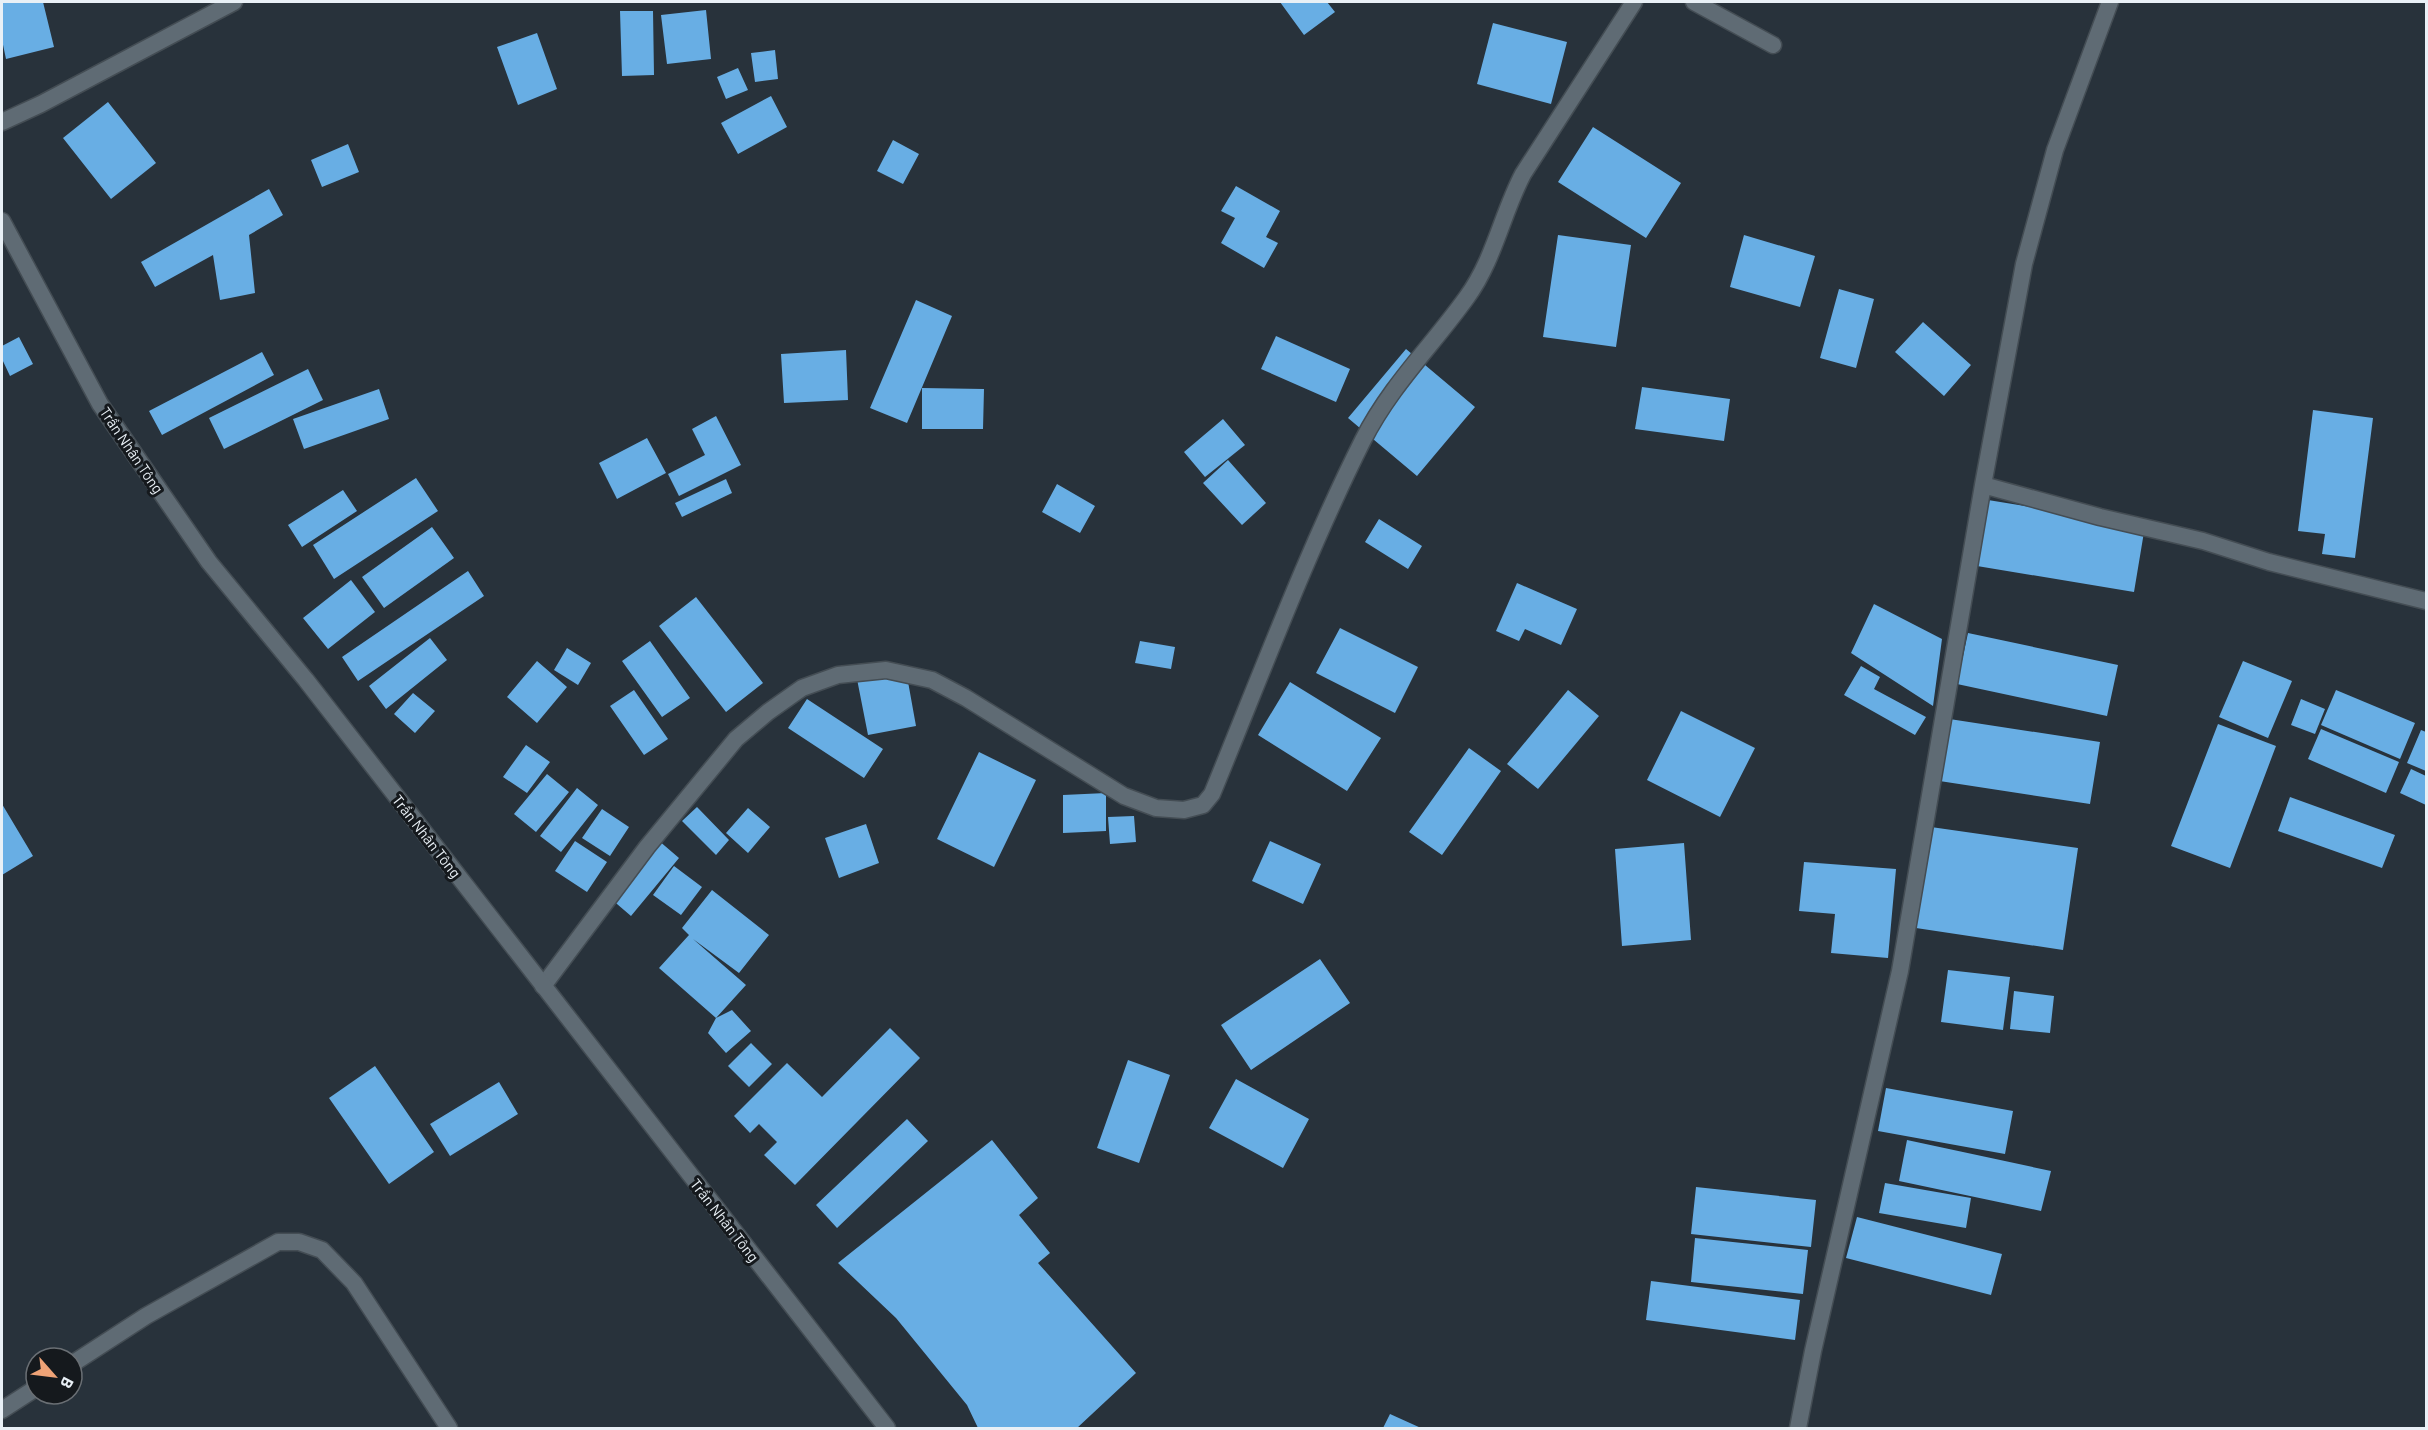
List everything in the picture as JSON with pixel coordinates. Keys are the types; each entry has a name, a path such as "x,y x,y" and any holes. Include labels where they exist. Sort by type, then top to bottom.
{"street":[{"path":"2,122 41,104 234,2"},
{"path":"543,986 647,847 736,739 802,688 838,675 886,670 932,680 966,698 1124,796 1156,808 1184,810 1203,805 1212,794 1318,536 1365,438 1404,375 1467,297 1489,258 1510,198 1523,174 1634,2"},
{"path":"1694,2 1773,45"},
{"path":"1798,1428 1815,1339 1900,971 1983,485 2024,264 2055,150 2110,2"},
{"name":"Trần Nhân Tông","path":"2,221 100,404 209,562 306,680 887,1428"},
{"path":"1983,485 2427,602"},
{"path":"84,1356 147,1316 278,1242 299,1242 322,1250 354,1282 449,1428"},
{"path":"2,1410 24,1396"}],"building":[{"path":"2,2 43,2 54,47 6,59 2,40"},
{"path":"1280,2 1327,2 1335,12 1304,35"},
{"path":"706,10 711,59 667,64 661,15"},
{"path":"620,11 653,11 654,75 622,76"},
{"path":"1493,23 1567,42 1551,104 1477,84"},
{"path":"537,33 557,89 518,105 497,47"},
{"path":"775,50 778,79 755,82 751,53"},
{"path":"738,68 748,90 726,99 717,77"},
{"path":"771,96 787,127 738,154 721,123"},
{"path":"108,102 156,163 111,199 63,138"},
{"path":"1593,127 1681,183 1646,238 1558,182"},
{"path":"893,140 919,154 903,184 877,171"},
{"path":"348,144 359,172 322,187 311,160"},
{"path":"1236,186 1280,211 1266,237 1278,243 1264,268 1221,243 1235,218 1221,211"},
{"path":"269,189 283,215 249,235 255,293 220,300 213,255 155,287 141,262"},
{"path":"1558,235 1631,245 1616,347 1543,337"},
{"path":"1744,235 1815,256 1800,307 1730,287"},
{"path":"1839,289 1874,299 1856,368 1820,358"},
{"path":"916,300 952,316 907,423 870,408"},
{"path":"1923,322 1971,365 1944,396 1895,352"},
{"path":"1276,336 1350,369 1336,402 1261,369"},
{"path":"19,337 33,364 10,376 2,359 2,346"},
{"path":"1406,349 1475,407 1417,476 1348,418"},
{"path":"846,350 848,400 784,403 781,354"},
{"path":"262,352 274,375 162,435 149,411"},
{"path":"308,369 323,400 224,449 209,418"},
{"path":"1642,387 1730,399 1724,441 1635,429"},
{"path":"922,388 984,389 983,429 922,429"},
{"path":"379,389 389,419 304,449 293,419"},
{"path":"2313,410 2373,418 2355,558 2322,554 2325,534 2298,531"},
{"path":"716,416 741,465 679,496 668,474 705,455 692,429"},
{"path":"1223,419 1245,445 1205,477 1184,452"},
{"path":"647,438 666,473 617,499 599,463"},
{"path":"1228,460 1266,503 1242,525 1203,483"},
{"path":"416,478 438,511 334,579 313,545"},
{"path":"726,479 732,493 682,517 675,503"},
{"path":"1057,484 1095,506 1080,533 1042,512"},
{"path":"343,490 357,511 302,547 288,525"},
{"path":"1988,500 2145,526 2134,592 1977,566"},
{"path":"1379,519 1422,546 1408,569 1365,542"},
{"path":"432,527 454,558 384,608 362,577"},
{"path":"468,571 484,596 358,681 342,657"},
{"path":"351,580 375,612 328,649 303,618"},
{"path":"1517,583 1577,609 1561,645 1525,629 1519,641 1496,631"},
{"path":"696,597 763,683 726,712 659,626"},
{"path":"1874,604 1942,639 1933,706 1851,653"},
{"path":"1340,628 1418,667 1395,713 1316,673"},
{"path":"1968,633 2118,665 2107,716 1957,684"},
{"path":"430,638 447,660 386,709 369,686"},
{"path":"650,641 690,698 662,717 622,661"},
{"path":"1140,641 1175,647 1171,669 1135,663"},
{"path":"567,648 591,663 578,685 554,670"},
{"path":"537,661 567,687 537,723 507,697"},
{"path":"2243,661 2292,681 2268,738 2219,717"},
{"path":"905,665 916,726 868,735 856,674"},
{"path":"1861,666 1880,677 1874,689 1926,717 1915,735 1844,695"},
{"path":"1290,682 1381,738 1347,791 1258,735"},
{"path":"634,690 668,739 644,755 610,706"},
{"path":"1568,690 1599,716 1538,789 1507,764"},
{"path":"2336,690 2415,723 2400,759 2321,725"},
{"path":"413,693 435,711 415,733 394,714"},
{"path":"807,699 883,749 864,778 788,728"},
{"path":"2301,699 2325,709 2315,734 2291,725"},
{"path":"1681,711 1755,748 1720,817 1647,780"},
{"path":"1943,718 2100,742 2090,804 1933,780"},
{"path":"2218,724 2276,746 2230,868 2171,846"},
{"path":"2321,729 2399,762 2386,793 2308,759"},
{"path":"2421,730 2426,732 2426,771 2407,763"},
{"path":"526,745 550,762 527,793 503,777"},
{"path":"1469,748 1501,771 1442,855 1409,832"},
{"path":"979,752 1036,780 994,867 937,839"},
{"path":"2411,769 2426,776 2426,805 2400,793"},
{"path":"547,774 569,792 536,832 514,814"},
{"path":"577,788 598,805 561,852 540,836"},
{"path":"1106,793 1106,831 1063,833 1063,795"},
{"path":"2290,797 2395,835 2382,868 2278,831"},
{"path":"2,804 33,856 2,875"},
{"path":"697,807 729,840 716,855 682,821"},
{"path":"748,808 770,827 748,853 726,833"},
{"path":"602,809 629,827 610,856 582,838"},
{"path":"1134,816 1136,842 1110,844 1108,817"},
{"path":"866,824 879,863 839,878 825,838"},
{"path":"1931,827 2078,848 2063,950 1916,928"},
{"path":"658,840 679,858 631,916 610,898"},
{"path":"575,841 607,862 587,892 555,871"},
{"path":"1270,841 1321,864 1303,904 1252,881"},
{"path":"1684,843 1691,940 1622,946 1615,849"},
{"path":"1804,862 1896,869 1888,958 1831,953 1835,914 1799,911"},
{"path":"674,866 702,887 681,915 653,895"},
{"path":"712,890 769,935 739,973 693,939 746,985 716,1018 659,968 689,935 682,928"},
{"path":"1320,959 1350,1003 1251,1070 1221,1025"},
{"path":"1948,970 2010,977 2003,1030 1941,1022"},
{"path":"2014,991 2054,996 2050,1033 2010,1029"},
{"path":"732,1010 751,1031 726,1053 708,1033 716,1018"},
{"path":"890,1028 920,1058 795,1185 764,1155 777,1142 759,1124 750,1133 734,1116 787,1063 822,1097"},
{"path":"751,1043 772,1064 749,1087 728,1066"},
{"path":"1128,1060 1170,1075 1139,1163 1097,1148"},
{"path":"375,1066 434,1152 389,1184 329,1098"},
{"path":"1236,1079 1309,1119 1283,1168 1209,1128"},
{"path":"499,1082 518,1114 450,1156 430,1124"},
{"path":"1886,1088 2013,1111 2005,1154 1878,1131"},
{"path":"907,1119 928,1141 837,1228 816,1205"},
{"path":"992,1140 1038,1198 1019,1215 1050,1253 1038,1263 1136,1373 1077,1428 978,1428 967,1405 896,1318 838,1263"},
{"path":"1907,1140 2051,1171 2041,1211 1899,1181"},
{"path":"1885,1183 1971,1198 1966,1228 1879,1213"},
{"path":"1696,1187 1816,1200 1811,1247 1691,1234"},
{"path":"1857,1217 2002,1254 1991,1295 1846,1258"},
{"path":"1695,1238 1808,1250 1803,1294 1691,1282"},
{"path":"1651,1281 1800,1300 1795,1340 1646,1320"},
{"path":"1390,1414 1421,1428 1383,1428"}]}
